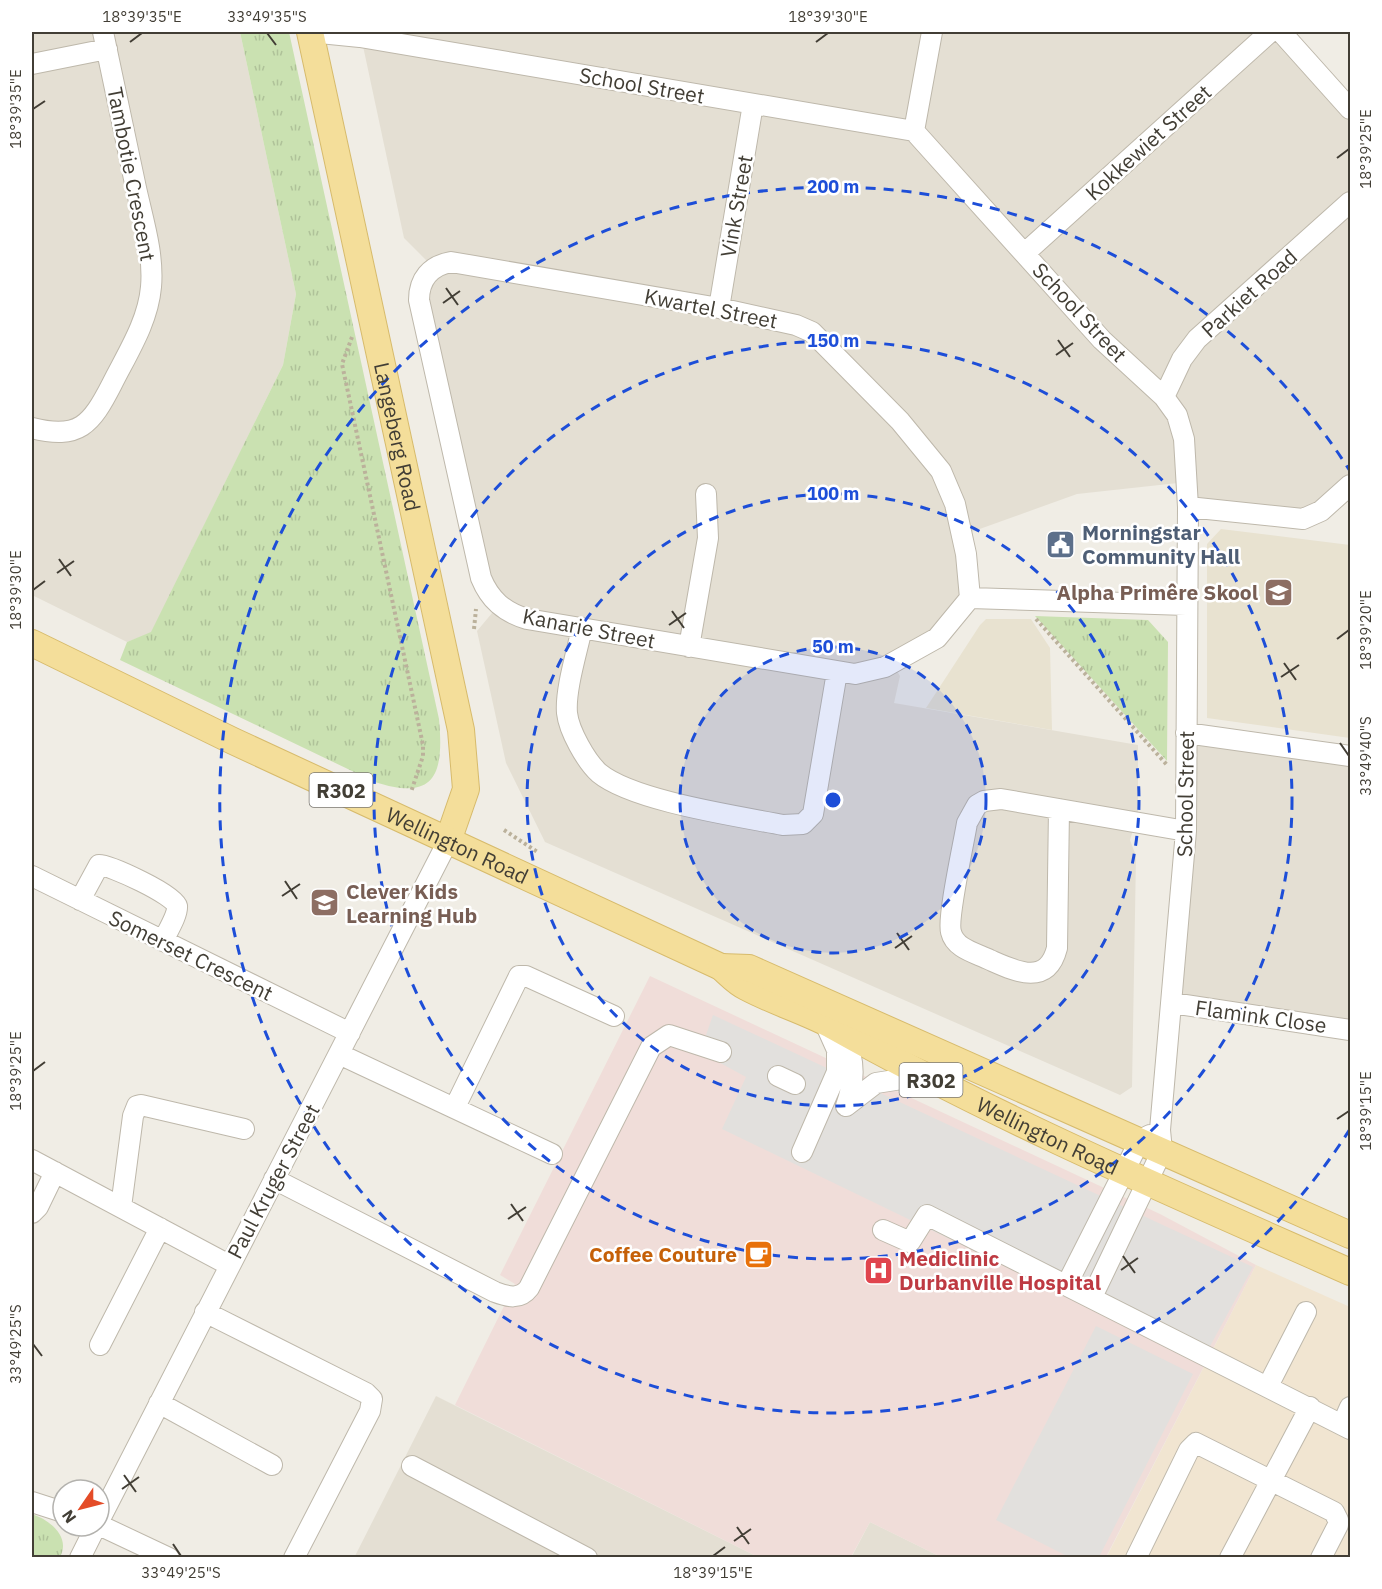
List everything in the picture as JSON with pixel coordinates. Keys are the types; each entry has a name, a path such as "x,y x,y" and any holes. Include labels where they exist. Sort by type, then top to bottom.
{"main road":[{"name":"Langeberg Road","path":"310,32 461,730 466,789 448,841"},
{"name":"Wellington Road","path":"32,643 448,841 721,967 744,987 1154,1140 1350,1235"},
{"name":"Wellington Road","path":"830,1018 921,1076 1136,1178 1350,1272"}],"street":[{"name":"School Street","path":"310,32 360,34 914,131 1102,340 1164,397 1182,426 1188,507 1186,831 1172,1003 1154,1140 1136,1178"},
{"path":"914,131 932,32"},
{"name":"Kokkewiet Street","path":"1025,253 1270,32"},
{"path":"1281,32 1350,110"},
{"path":"32,64 105,40"},
{"name":"Tambotie Crescent","path":"32,428 54,434 71,432 90,421 100,408 136,335 147,307 151,288 149,248 105,40"},
{"name":"Vink Street","path":"719,308 753,104"},
{"name":"Parkiet Road","path":"1164,397 1182,359 1197,339 1350,202"},
{"name":"Kwartel Street","path":"434,268 451,262 719,308 796,325 812,332 900,421 941,471 952,493 966,554 970,598"},
{"name":"Kanarie Street","path":"434,268 422,282 420,300 481,578 492,597 508,612 527,619 855,674 885,667 937,638 970,598"},
{"path":"1188,507 1303,519 1321,512 1350,485"},
{"path":"689,646 708,538 706,494"},
{"path":"970,598 1186,605"},
{"path":"582,628 567,715 591,764 599,773 611,781 658,799 783,825 803,824 813,814 837,672"},
{"path":"1186,733 1350,756"},
{"path":"1059,809 1057,948 1051,963 1038,972 1023,973 959,946 950,928 967,823 972,810 984,801 993,798 1059,809 1186,831"},
{"name":"Paul Kruger Street","path":"111,1498 448,841"},
{"path":"80,900 99,865 134,879 172,898 176,904 177,910 163,940"},
{"name":"Somerset Crescent","path":"32,876 350,1033"},
{"path":"455,1107 519,976 526,975 614,1016"},
{"name":"Flamink Close","path":"1172,1003 1350,1029"},
{"path":"830,1018 851,1051 854,1072 846,1106 876,1083 921,1076"},
{"path":"802,1152 837,1072 837,1050 830,1018"},
{"path":"274,1179 495,1292 512,1298 519,1296 529,1288 651,1047 669,1035 681,1037 721,1052"},
{"path":"339,1054 552,1154"},
{"path":"121,1207 133,1116 137,1106 141,1105 244,1129"},
{"path":"32,1160 229,1265"},
{"path":"32,1213 38,1207 55,1172"},
{"path":"1066,1284 1136,1178"},
{"path":"1092,1297 1136,1178"},
{"path":"883,1230 910,1242 927,1215 1310,1407 1348,1420"},
{"path":"100,1345 160,1228"},
{"path":"205,1312 366,1393 372,1399 370,1411 294,1557"},
{"path":"1268,1386 1306,1312"},
{"path":"159,1402 272,1465"},
{"path":"1230,1557 1310,1407"},
{"path":"1136,1557 1189,1450 1196,1443 1337,1516 1338,1525 1321,1557"},
{"path":"412,1466 584,1557"},
{"path":"32,1502 51,1508"},
{"path":"111,1530 169,1557"},
{"name":"Paul Kruger Street","path":"80,1557 90,1538"}],"path":[{"path":"355,330 342,364 423,746 423,756 411,792"},
{"path":"1018,599 1185,786"},
{"path":"504,830 539,853"}],"shaded area":[{"path":"32,32 240,32 296,294 283,365 151,633 127,642 32,595"},
{"path":"360,32 1282,32 1350,108 1350,487 1323,512 1189,509 1187,482 1077,494 963,535 972,597 893,664 900,676 894,703 1138,745 1138,814 1130,840 1136,856 1132,1087 1120,1095 545,842 506,763 477,631 498,606 418,301 433,267 404,238"},
{"name":"Alpha Primêre Skool","path":"1221,529 1350,545 1350,738 1207,718 1207,544"},
{"path":"986,619 1031,619 1050,648 1052,730 926,708"},
{"path":"1187,734 1350,757 1350,1030 1172,1004"},
{"name":"Mediclinic Durbanville Hospital","path":"650,976 1160,1214 1256,1265 1106,1557 941,1557 870,1522 851,1557 758,1557 455,1405 515,1284 500,1275"},
{"path":"713,1015 1253,1267 1202,1361 722,1129 746,1077 700,1052"},
{"path":"1256,1265 1350,1307 1350,1557 1106,1558"},
{"path":"1096,1326 1193,1374 1099,1557 1069,1557 996,1520"},
{"path":"436,1396 758,1557 354,1558"},
{"path":"870,1522 941,1557 851,1558"}],"green space":[{"path":"240,32 289,32 439,719 440,754 437,768 432,778 423,785 411,788 375,782 120,660 127,642 151,632 283,365 296,294"},
{"path":"1035,616 1148,620 1168,642 1167,761"},
{"path":"32,1514 51,1524 51,1538 62,1538 63,1550 60,1557 32,1557"}],"place":[{"name":"Morningstar Community Hall","path":"1061,544"},
{"name":"Alpha Primêre Skool","path":"1279,592"},
{"name":"Clever Kids Learning Hub","path":"325,903"},
{"name":"Coffee Couture","path":"758,1254"},
{"name":"Mediclinic Durbanville Hospital","path":"878,1270"}]}
